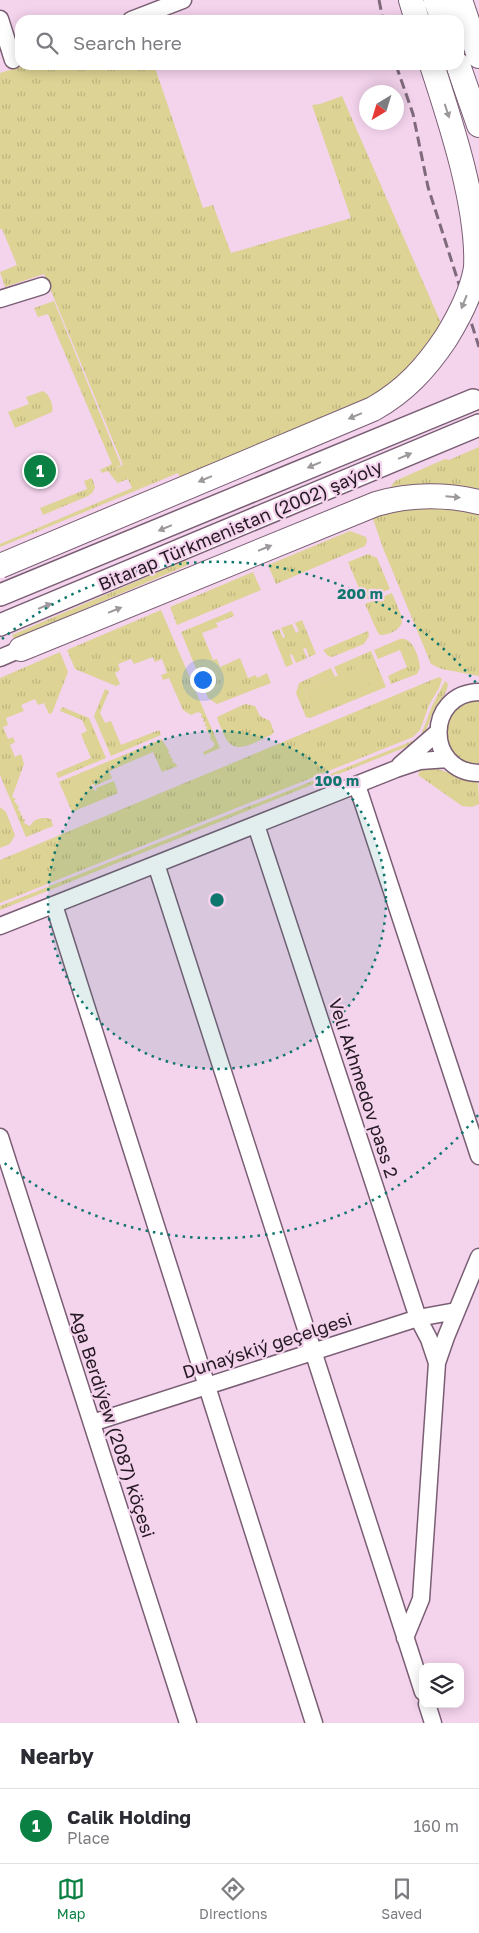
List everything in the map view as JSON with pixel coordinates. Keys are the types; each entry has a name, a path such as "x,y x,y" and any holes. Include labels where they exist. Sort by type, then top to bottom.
{"highway":[{"path":"411,0 416,15"},
{"path":"436,0 440,15"},
{"path":"460,0 479,56"},
{"path":"0,566 373,409 401,390 426,367 460,312 472,282 478,253 476,211 465,166 434,70"},
{"path":"460,70 479,125"},
{"path":"22,649 376,504 395,499 427,496 457,497 479,502"}],"main road":[{"name":"Bitarap Türkmenistan (2002) şaýoly","path":"0,596 473,400"},
{"name":"Bitarap Türkmenistan (2002) şaýoly","path":"0,625 479,425"}],"street":[{"path":"144,15 183,0"},
{"path":"0,18 11,61"},
{"path":"0,299 42,286"},
{"path":"0,658 22,649"},
{"path":"479,692 461,696 449,704 441,717 438,732 440,747 448,760 460,769 479,773"},
{"path":"396,769 438,732"},
{"path":"0,926 396,769 420,762 448,760"},
{"path":"357,785 479,1156"},
{"name":"Veli Akhmedov pass 2","path":"256,825 418,1318 429,1339 437,1363"},
{"path":"156,864 419,1680"},
{"path":"54,905 314,1723"},
{"name":"Aga Berdiýew (2087) köçesi","path":"0,1137 188,1723"},
{"path":"405,1638 421,1599 437,1363 479,1257"},
{"name":"Dunaýskiý geçelgesi","path":"92,1423 418,1318 456,1312"},
{"path":"428,1708 433,1723"}],"green space":[{"path":"15,68 15,70 156,70 203,208 213,205 231,253 351,218 312,105 342,96 444,330 383,393 181,480 178,473 0,547 0,544 132,488 128,479 118,483 108,471 102,473 100,470 112,464 48,314 38,317 34,308 54,301 121,465 112,470 123,465 44,274 5,287 0,272 17,265 2,229 0,229 0,73"},
{"path":"43,391 51,400 52,412 15,428 8,412 29,404 26,397"},
{"path":"479,447 479,676 442,669 431,664 383,548 371,513 395,481 445,459 449,460"},
{"path":"92,478 95,487 88,496 43,515 40,508 87,489 84,481"},
{"path":"350,531 366,537 365,546 276,584 268,565"},
{"path":"368,554 377,558 390,589 364,600 348,562"},
{"path":"186,560 188,565 14,639 12,635"},
{"path":"253,572 261,590 177,625 170,607"},
{"path":"392,593 401,615 402,623 393,632 380,635 365,604"},
{"path":"161,610 220,748 204,755 203,752 212,748 215,744 210,738 207,727 204,725 206,723 201,717 202,714 198,712 191,715 183,710 169,678 163,680 161,675 167,673 162,659 155,662 153,657 134,664 131,659 118,664 120,670 115,673 120,684 116,686 75,669 67,650"},
{"path":"232,611 234,616 216,623 218,627 202,633 213,660 217,659 220,667 240,658 248,678 256,675 257,678 267,673 271,683 217,704 208,698 181,632"},
{"path":"302,620 316,654 309,657 306,648 303,649 307,658 296,663 292,654 290,655 293,664 286,667 272,632 279,629 283,638 285,637 281,628 292,624 296,633 299,631 295,623"},
{"path":"368,631 369,636 364,644 332,657 328,656 323,650"},
{"path":"400,639 405,639 412,644 417,653 420,668 417,674 391,684 388,676 407,667 400,650 378,659 374,650"},
{"path":"371,651 386,687 310,718 306,717 296,693 299,683 331,668 335,677 304,690 311,707 365,664 338,676 334,667"},
{"path":"60,652 68,672 52,713 49,714 44,703 38,705 35,699 21,705 24,711 6,718 8,725 3,727 8,739 13,737 15,742 10,745 15,757 21,754 24,764 12,797 16,799 14,801 19,807 18,810 23,816 22,818 25,820 24,823 30,826 36,820 48,818 51,819 53,826 26,837 0,775 0,678"},
{"path":"365,664 372,682 311,707 304,690"},
{"path":"439,677 442,679 439,688 429,705 420,730 413,737 0,903 0,860"},
{"path":"445,681 448,684 446,691 435,708 426,730 416,743 0,910 0,906 415,740 421,735 432,706"},
{"path":"105,689 109,691 100,713 105,723 111,721 121,745 159,730 161,735 111,756 94,716"},
{"path":"479,699 479,764 465,761 454,754 448,744 446,733 455,711 465,703"},
{"path":"245,704 255,706 260,716 270,721 274,732 251,744 239,747 233,746 224,735 217,717"},
{"path":"62,707 89,718 106,758 58,778 56,773 91,758 81,734 87,731 82,720 60,711"},
{"path":"162,739 169,751 168,753 171,755 170,757 173,759 172,761 178,766 162,772 153,752 109,771 112,778 95,786 90,782 94,791 97,790 96,788 114,781 118,793 72,812 59,782"},
{"path":"432,767 478,783 479,804 472,807 462,806 418,775 420,771"},
{"path":"90,782 97,797 80,804 73,789"},
{"path":"0,807 6,812 15,835 10,844 0,848"}],"railway":[{"path":"379,0 382,15"},
{"path":"398,70 413,114 428,187 479,347"}],"place":[{"name":"Calik Holding","path":"40,471"}]}
